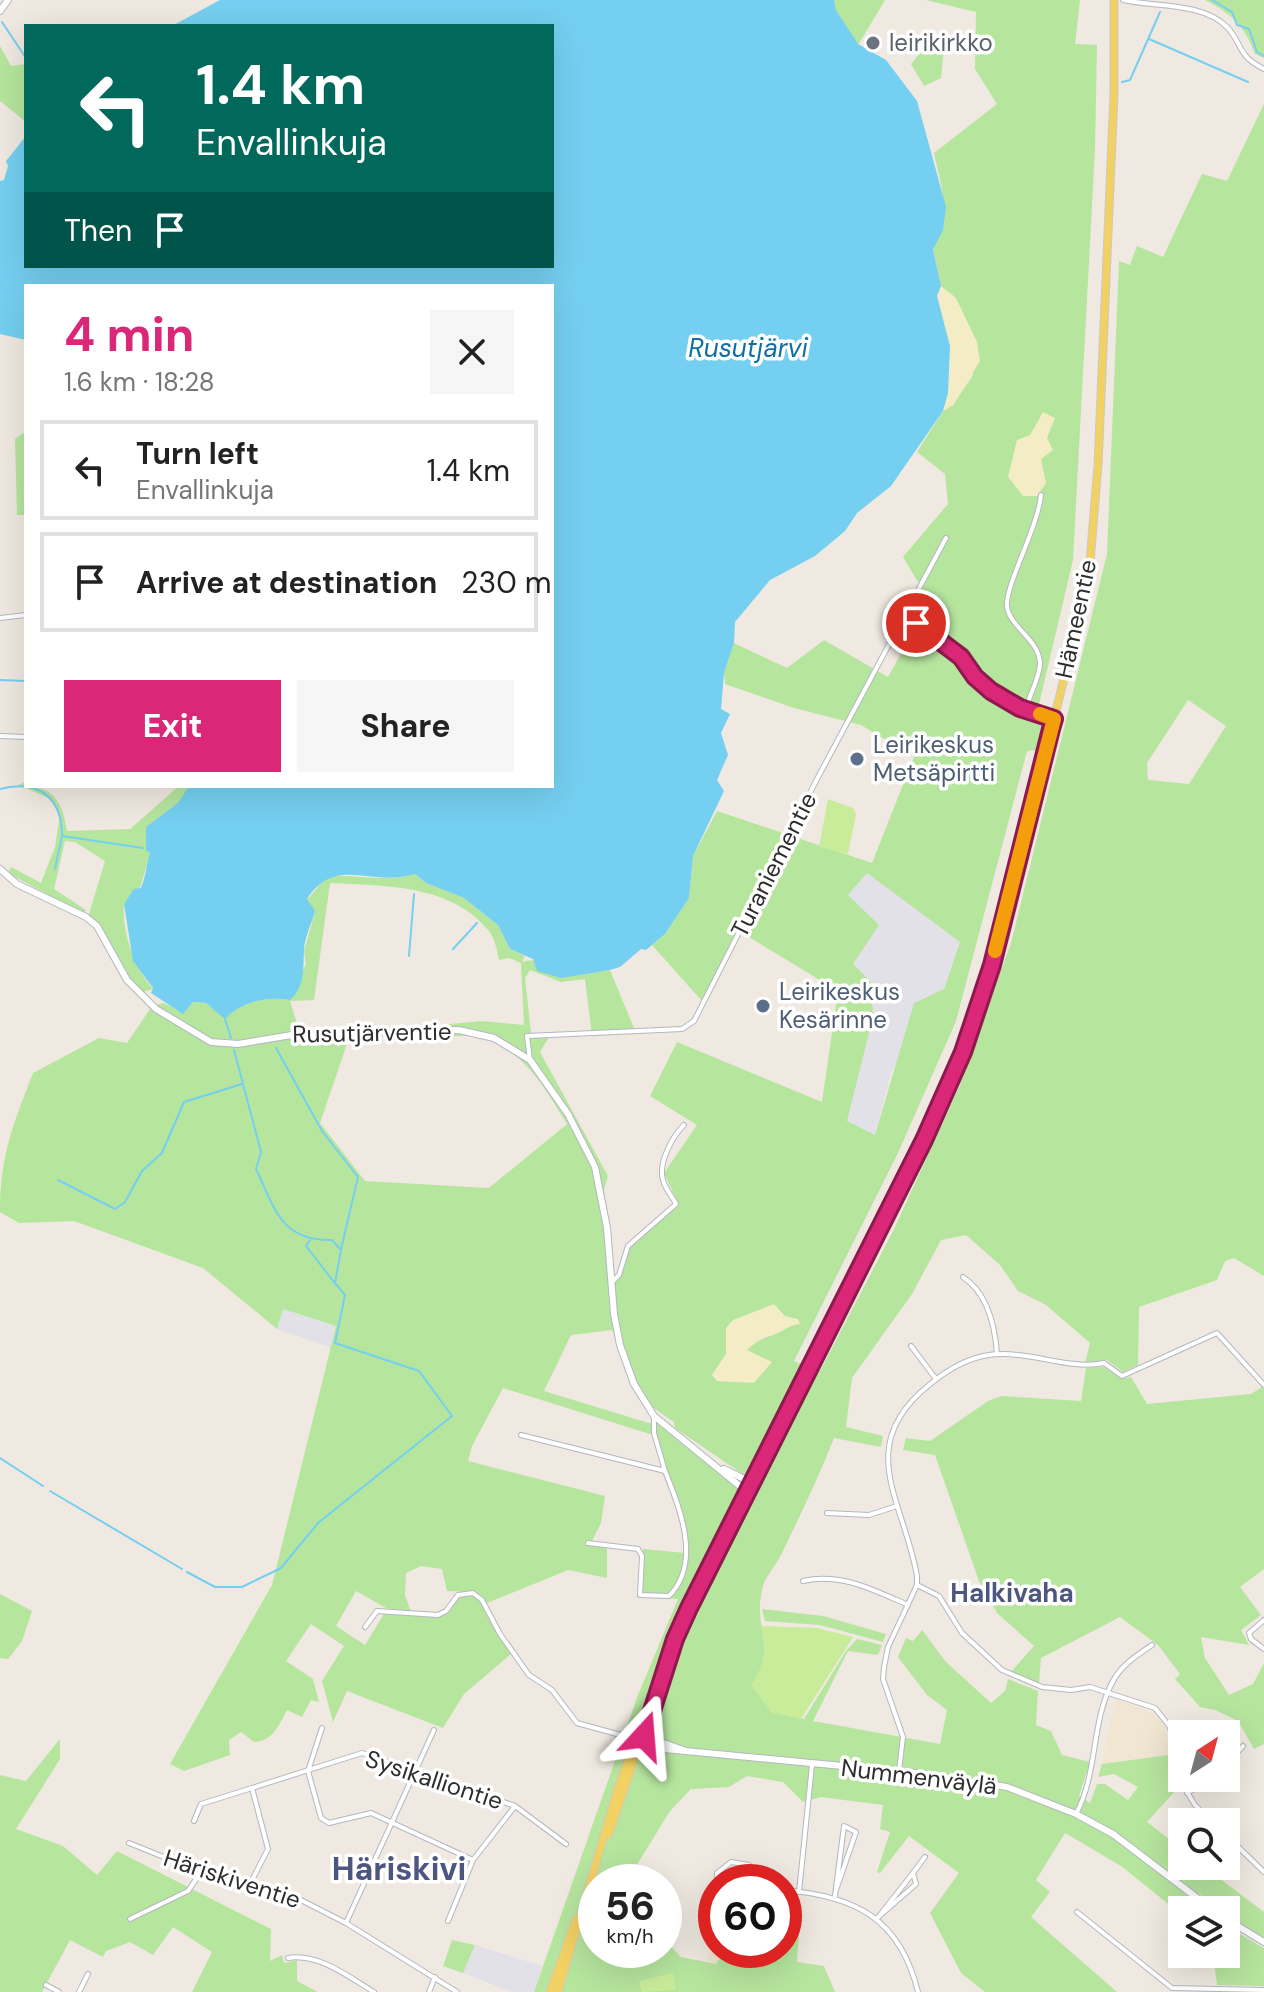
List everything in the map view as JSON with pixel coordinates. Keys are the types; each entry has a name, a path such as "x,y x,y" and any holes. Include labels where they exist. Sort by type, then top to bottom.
{"main road":[{"path":"0,11 8,0"},
{"name":"Hämeentie","path":"596,1864 675,1639 924,1140 963,1052 992,965 1078,623 1096,510 1114,94 1114,0"},
{"name":"Rusutjärventie","path":"0,869 17,884 86,917 97,926 127,980 156,1009 211,1042 238,1044 304,1033 459,1030 494,1038 530,1060 568,1114 595,1167 607,1228 611,1283 623,1355 634,1384 654,1416 747,1492"},
{"name":"Rusutjärventie","path":"720,1468 752,1483"},
{"name":"Nummenväylä","path":"640,1740 686,1751 899,1771 1007,1787 1076,1814 1113,1834 1195,1896"},
{"name":"Hämeentie","path":"550,1992 578,1914"},
{"name":"Hämeentie","path":"558,1992 578,1925"},
{"path":"1240,1927 1264,1942"}],"street":[{"path":"1123,0 1169,4 1219,22 1227,27 1241,54 1264,69"},
{"path":"1026,710 1040,668 1039,655 1006,609 1031,539 1041,495"},
{"name":"Turaniementie","path":"530,1060 527,1036 671,1030 682,1029 694,1021 946,538"},
{"path":"905,613 961,657 982,685 1026,710 1054,719"},
{"path":"0,618 24,615"},
{"path":"0,736 24,737"},
{"path":"611,1283 619,1275 621,1259 628,1246 676,1204 665,1185 662,1170 672,1138 684,1125"},
{"path":"963,1277 974,1284 986,1305 997,1354"},
{"path":"899,1771 901,1730 883,1679 888,1647 917,1585 913,1553 888,1480 889,1437 905,1408 936,1379 969,1361 997,1354 1084,1365 1104,1363 1122,1376 1217,1333 1264,1385"},
{"path":"911,1346 936,1379"},
{"path":"588,1543 638,1549 642,1556 640,1595 669,1596 675,1590 686,1554 680,1508 654,1433 654,1416"},
{"path":"521,1435 665,1471"},
{"path":"827,1513 869,1515 897,1506"},
{"path":"803,1581 816,1578 849,1581 908,1605"},
{"path":"917,1585 939,1596 962,1633 1002,1670 1042,1687 1065,1690 1090,1687 1147,1702 1164,1718 1187,1793 1200,1808"},
{"path":"365,1627 377,1611 438,1615 446,1611 458,1595 473,1593 482,1600 500,1634 529,1675 552,1690 577,1723 640,1740"},
{"path":"1264,1620 1249,1633 1251,1639 1264,1649"},
{"path":"1076,1814 1088,1788 1109,1691 1119,1673 1152,1645"},
{"path":"322,1728 308,1771 321,1818 329,1823 371,1813 473,1860"},
{"path":"346,1923 434,1730"},
{"path":"1240,1749 1243,1746"},
{"name":"Sysikalliontie","path":"194,1821 201,1804 362,1753 515,1806 566,1844"},
{"path":"802,1864 812,1765"},
{"path":"251,1882 268,1849 252,1788"},
{"path":"448,1921 473,1860 515,1806"},
{"path":"834,1897 856,1832 844,1826 836,1890"},
{"name":"Häriskiventie","path":"129,1843 201,1872 251,1882 295,1897 346,1923 457,1992"},
{"path":"1240,1849 1264,1872"},
{"path":"877,1917 925,1857"},
{"path":"130,1919 188,1891 201,1872"},
{"path":"877,1917 886,1914 916,1884 913,1873"},
{"path":"802,1892 834,1897 877,1917 902,1949 918,1992"},
{"path":"1077,1912 1172,1988 1264,1990"},
{"path":"288,1958 325,1963 374,1992"},
{"path":"79,1992 88,1974"},
{"path":"429,1992 435,1977"},
{"path":"46,1985 59,1992"}],"shaded area":[{"path":"867,872 960,941 944,989 891,1072 875,1135 846,1121 873,1017 853,964 848,895"},
{"path":"282,1309 336,1326 332,1348 277,1329"},
{"path":"1115,1699 1154,1713 1163,1724 1168,1754 1102,1764"},
{"path":"475,1945 542,1966 534,1992 512,1992 463,1973"}],"green space":[{"path":"834,0 885,0 858,45 836,10"},
{"path":"926,0 1080,0 1075,44 1097,45 1095,150 1073,560 1036,717 1048,720 1040,750 1027,751 956,1021 898,1153 794,1361 820,1371 893,1231 960,1085 1011,943 1107,554 1119,261 1130,265 1137,246 1163,257 1202,174 1227,181 1264,104 1264,1276 1234,1258 1225,1261 1217,1280 1139,1307 1138,1365 1123,1372 1107,1360 1085,1363 1090,1343 1046,1305 1018,1291 1000,1265 966,1235 941,1240 912,1294 852,1378 846,1427 883,1436 881,1447 834,1438 794,1528 765,1581 760,1604 763,1659 752,1685 772,1712 804,1719 846,1651 857,1639 882,1645 878,1655 848,1651 813,1721 940,1744 947,1710 927,1695 898,1657 906,1638 913,1641 922,1630 946,1662 991,1703 1005,1691 1008,1679 1038,1691 1036,1725 1051,1731 1062,1755 1090,1762 1079,1796 1090,1803 1097,1784 1105,1784 1128,1800 1138,1787 1114,1774 1098,1777 1102,1764 1168,1755 1168,1792 1174,1792 1147,1822 1168,1838 1168,1880 1222,1880 1264,1912 1264,1938 1240,1923 1240,1896 1203,1896 1199,1893 1200,1896 1168,1896 1168,1904 1121,1866 1065,1833 1036,1880 1050,1892 1031,1917 1117,1992 985,1992 961,1973 930,1913 959,1873 909,1836 880,1873 877,1872 890,1832 880,1829 883,1805 821,1797 803,1802 783,1782 747,1776 729,1787 691,1789 670,1811 638,1864 579,1864 638,1695 678,1599 637,1597 643,1549 685,1553 680,1514 653,1435 503,1388 472,1446 468,1461 605,1496 601,1523 592,1541 607,1547 607,1578 568,1570 487,1603 474,1592 447,1591 442,1569 421,1566 406,1573 405,1595 411,1612 386,1608 356,1591 336,1626 365,1645 385,1612 439,1617 462,1595 473,1595 481,1601 511,1654 464,1694 443,1728 347,1691 333,1722 322,1681 344,1646 311,1624 286,1661 313,1679 319,1702 311,1700 302,1717 287,1710 275,1731 261,1741 254,1742 241,1732 229,1740 230,1755 184,1771 170,1764 272,1585 336,1326 283,1309 277,1329 203,1268 74,1221 19,1223 0,1212 5,1157 33,1073 99,1038 127,1043 150,1009 125,982 129,979 88,917 105,861 75,842 65,841 54,889 86,910 84,914 8,873 11,867 41,883 55,847 60,814 51,799 25,788 40,788 51,793 60,805 67,831 130,829 177,788 188,788 150,853 140,888 124,904 125,927 131,949 153,989 142,992 156,1005 164,1003 183,1013 193,1002 206,1003 225,1018 231,1012 255,1002 290,1000 306,964 304,951 315,912 307,900 327,876 393,878 415,874 426,883 464,898 498,925 510,949 525,956 522,962 544,961 588,971 610,970 636,1033 592,1036 585,979 561,982 530,970 525,978 531,1033 549,1037 540,1052 608,1176 604,1189 614,1281 629,1248 679,1205 664,1173 697,1125 650,1096 677,1042 822,1102 838,991 739,931 702,1001 652,945 665,934 689,898 693,856 717,811 872,863 914,757 861,725 794,708 725,684 724,673 734,643 787,668 824,640 888,677 930,602 903,557 948,504 945,474 917,452 943,411 953,405 973,375 956,298 941,286 933,250 939,238 943,214 934,153 997,104 975,69 976,12","holes":["1188,700 1226,726 1189,784 1148,780 1147,763","867,873 960,942 944,989 914,1003 875,1135 847,1121 873,1017 871,982 853,964 879,925 848,895","330,883 416,890 456,904 474,916 489,931 499,960 509,958 521,963 524,1025 482,1021 398,1029 299,1030 290,1001 314,1000","420,1035 431,1038 469,1036 502,1046 538,1080 567,1124 489,1188 365,1181 320,1123 349,1038","798,1319 746,1350 753,1355 712,1375 726,1354","612,1330 642,1400 674,1422 675,1428 741,1473 735,1487 653,1420 652,1424 544,1391 571,1335"]},
{"path":"1205,0 1264,0 1264,58 1255,54 1236,21"},
{"path":"931,40 944,46 941,78 924,86 911,64"},
{"path":"0,46 11,66 24,64 24,120 0,101"},
{"path":"24,432 24,515 17,515 15,439"},
{"path":"828,799 853,808 856,814 848,854 819,847"},
{"path":"1104,1367 1121,1379 1131,1377 1147,1404 1251,1394 1262,1387 1264,1389 1264,1569 1240,1587 1261,1615 1241,1630 1249,1645 1201,1637 1205,1658 1229,1695 1253,1684 1264,1663 1264,1744 1254,1749 1240,1720 1200,1707 1175,1679 1180,1674 1158,1645 1120,1617 1041,1658 1039,1683 1011,1672 1034,1646 997,1613 979,1581 935,1455 903,1450 906,1438 930,1441 988,1401 1002,1396 1081,1401 1086,1368"},
{"path":"0,1594 32,1611 22,1641 8,1659 0,1658"},
{"path":"762,1609 823,1616 886,1634 883,1642 820,1625 765,1621"},
{"path":"761,1626 817,1628 853,1637 801,1719 772,1712 751,1685 764,1657"},
{"path":"60,1739 60,1759 16,1829 63,1846 97,1875 117,1851 271,1929 270,1961 282,1955 284,1963 297,1960 297,1981 318,1992 192,1992 212,1952 173,1927 153,1955 130,1942 106,1951 103,1957 70,1940 42,1992 0,1992 0,1775 26,1781"},
{"path":"578,1866 578,1968 682,1968 682,1957 698,1960 698,1968 802,1968 802,1963 824,1966 835,1992 534,1992"},
{"path":"1240,1934 1264,1948 1264,1986 1217,1985 1215,1968 1240,1968"},
{"path":"452,1940 475,1945 463,1973 443,1966"},
{"path":"673,1973 676,1990 642,1992 639,1981"}],"sand":[{"path":"941,286 956,298 977,342 980,361 953,405 943,411 950,356 940,309"},
{"path":"1043,412 1055,418 1047,438 1053,450 1041,459 1046,483 1037,496 1023,496 1008,477 1017,440 1030,435"},
{"path":"774,1304 785,1316 798,1319 800,1324 762,1337 747,1350 772,1362 754,1383 717,1381 712,1375 726,1354 726,1328 733,1320"}],"water":[{"name":"Rusutjärvi","path":"220,0 834,0 836,10 858,44 886,60 917,101 946,207 943,230 933,250 941,286 937,296 950,346 948,393 943,411 891,486 857,513 845,531 815,556 770,580 735,622 734,643 724,673 721,709 730,714 721,733 728,755 717,780 724,791 693,856 689,898 665,934 620,967 561,978 537,971 533,959 510,949 498,925 464,898 426,883 415,874 399,877 342,875 318,886 307,899 315,911 305,941 301,984 290,1000 255,1002 239,1008 225,1019 206,1003 193,1002 183,1014 151,993 153,988 133,961 124,904 134,889 141,888 144,880 150,853 146,850 146,827 178,803 188,788 554,788 554,284 24,284 24,340 0,334 0,181 4,180 8,166 6,161 24,138 24,268 554,268 554,24 176,24"}],"waterway":[{"path":"1212,0 1232,12 1237,25 1249,29 1257,52 1264,56"},
{"path":"1122,82 1130,80 1160,12"},
{"path":"2,22 24,55"},
{"path":"1149,39 1248,82"},
{"path":"0,680 24,681"},
{"path":"0,789 24,787"},
{"path":"31,788 52,801 58,811 62,836 143,848"},
{"path":"55,869 62,836"},
{"path":"409,956 414,894"},
{"path":"453,949 477,923"},
{"path":"225,1019 231,1038"},
{"path":"276,1048 322,1131 358,1177 341,1249"},
{"path":"187,1572 215,1587 242,1587 281,1568 318,1523 452,1416 419,1371 335,1343 345,1295 335,1283 341,1250 332,1240 301,1235 290,1228 275,1209 256,1169 261,1152 234,1050"},
{"path":"58,1180 115,1209 125,1202 142,1171 162,1153 184,1102 242,1084"},
{"path":"310,1240 306,1246 334,1282"},
{"path":"0,1458 43,1486"},
{"path":"50,1491 182,1569"}],"slow traffic":[{"path":"995,951 1054,719 1040,714"}],"place":[{"name":"leirikirkko","path":"873,43"},
{"name":"Leirikeskus Metsäpirtti","path":"857,759"},
{"name":"Leirikeskus Kesärinne","path":"763,1006"}],"district":[{"name":"Halkivaha","path":"1012,1593"},
{"name":"Häriskivi","path":"399,1869"}],"route":[{"path":"644,1736 675,1639 689,1608 924,1140 963,1052 992,965 1054,719 1020,708 982,685 961,657 916,623"}]}
